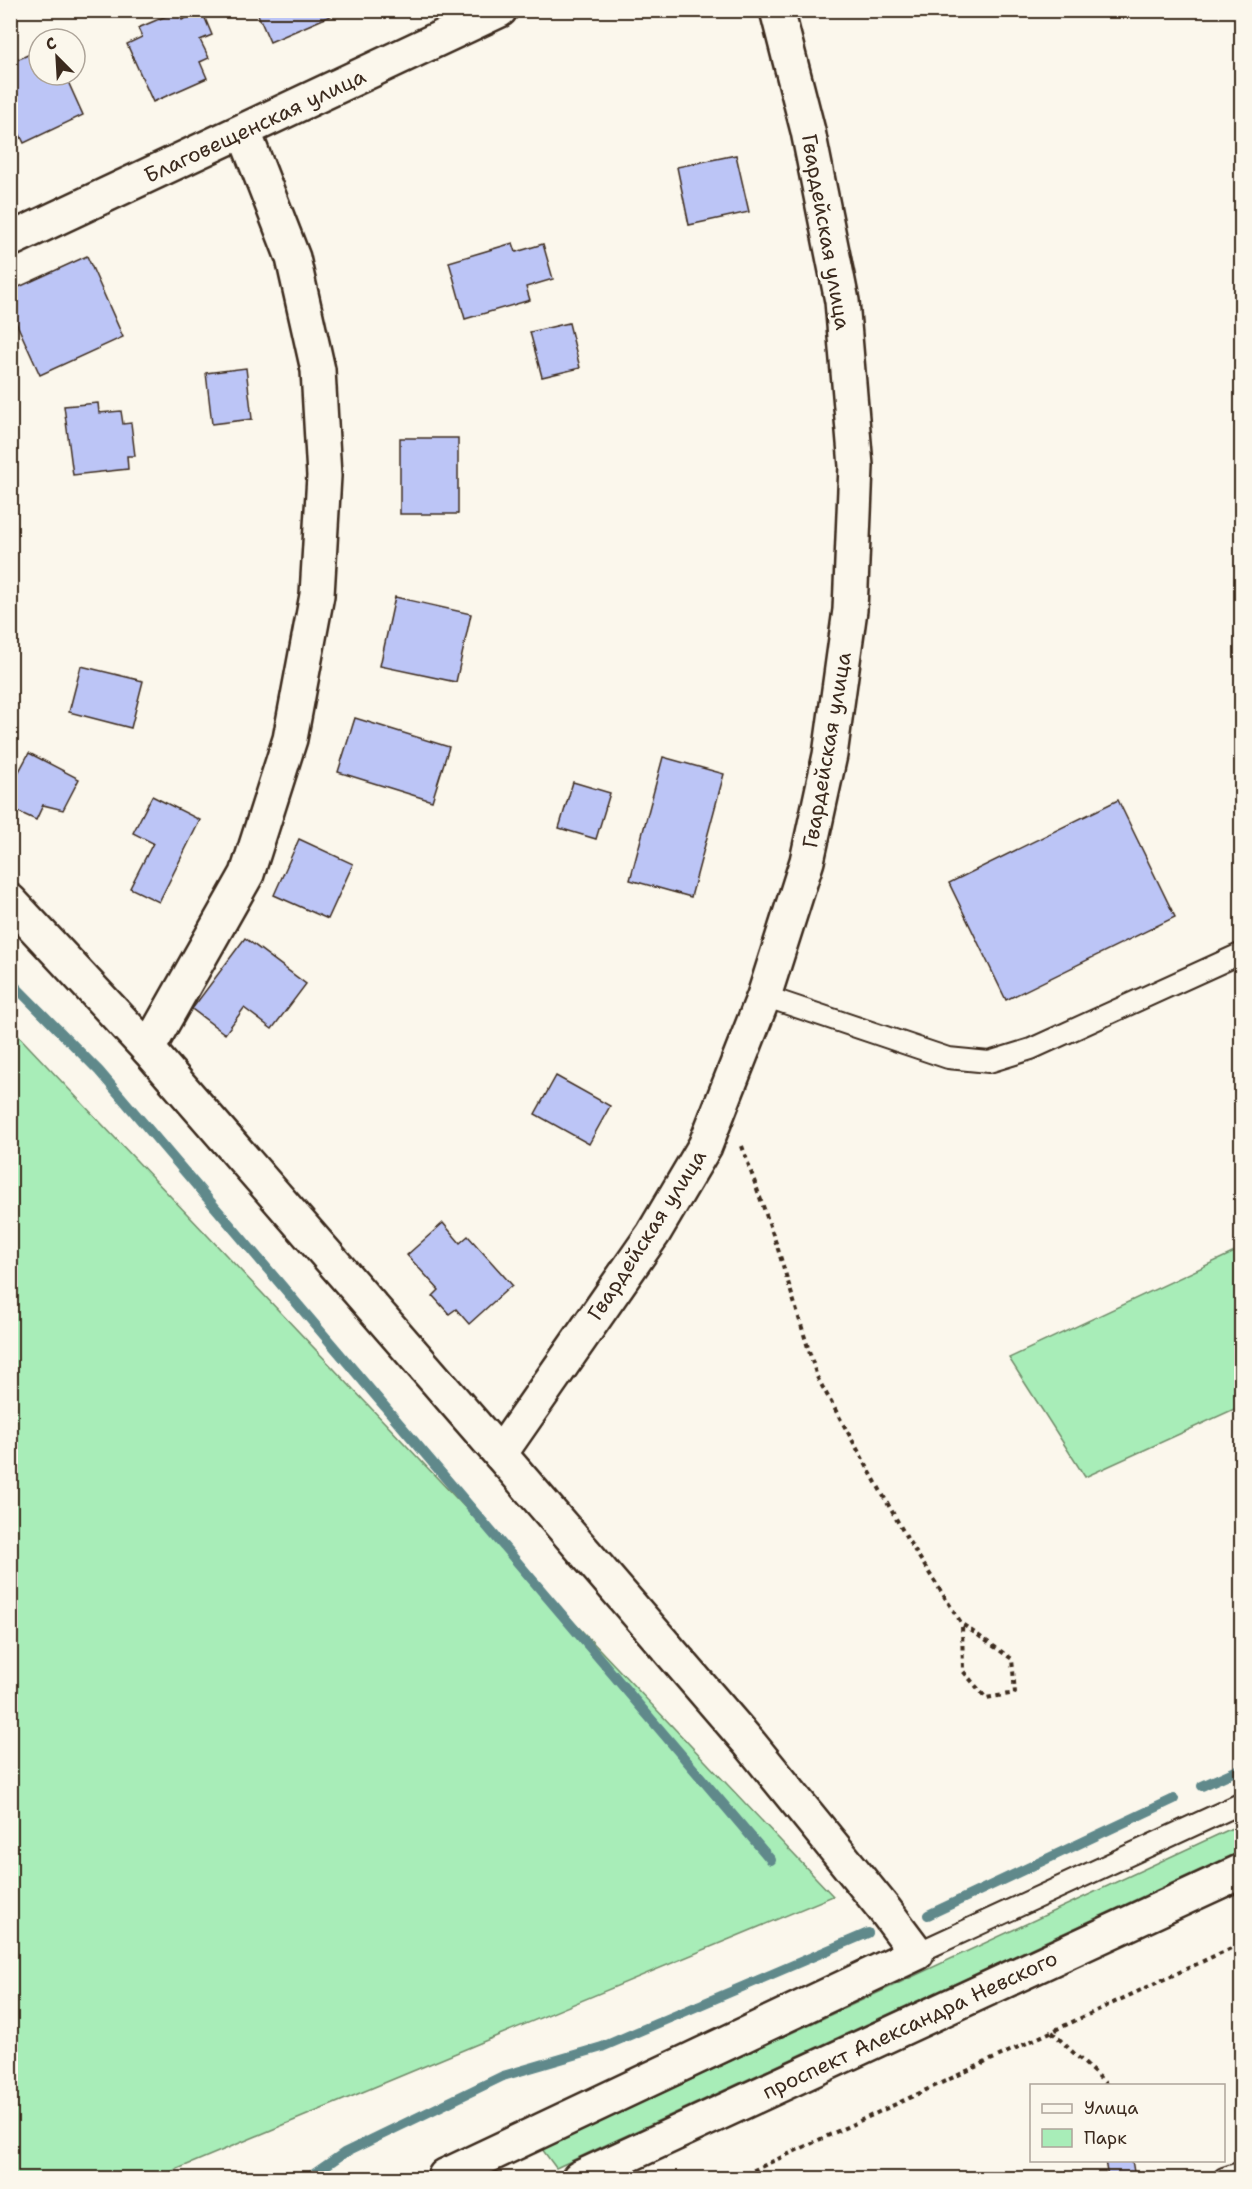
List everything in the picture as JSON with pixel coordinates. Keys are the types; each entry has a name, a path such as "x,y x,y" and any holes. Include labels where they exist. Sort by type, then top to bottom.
{"street":[{"name":"Благовещенская улица","path":"10,240 500,10"},
{"name":"Гвардейская улица","path":"500,1454 653,1234 705,1146 764,996 807,861 830,755 849,610 856,466 842,301 808,130 777,10"},
{"path":"148,1049 247,874 290,739 317,595 324,476 318,370 293,258 244,132"},
{"path":"10,901 148,1049 500,1454 750,1744 917,1953 445,2176 447,2178"},
{"name":"проспект Александра Невского","path":"579,2178 1242,1871"}],"lane":[{"path":"764,996 948,1058 989,1062 1031,1049 1242,953"},
{"path":"917,1953 1242,1803"},
{"path":"1224,2178 1242,2172"}],"path":[{"path":"724,1097 777,1246 817,1377 908,1540 962,1624 1012,1659 1015,1693 987,1698 963,1671 962,1624"},
{"path":"737,2178 1242,1943"},
{"path":"1052,2032 1107,2084"}],"green space":[{"path":"11,1028 833,1896 156,2178 11,2178"},
{"path":"1241,1249 1241,1406 1085,1477 1009,1358"},
{"path":"1241,1824 1241,1851 556,2168 542,2149"}],"building":[{"path":"256,10 344,10 270,42"},
{"path":"178,11 182,20 202,11 212,35 200,40 209,58 200,62 207,78 153,102 127,44 142,37 138,28"},
{"path":"27,55 27,87 70,87 83,115 24,143 10,114 10,63"},
{"path":"736,155 749,212 689,225 677,167"},
{"path":"513,243 516,252 543,244 553,279 526,287 530,300 465,319 449,262"},
{"path":"87,256 123,337 40,375 10,309 10,291"},
{"path":"569,323 580,368 542,377 530,332"},
{"path":"246,368 252,419 212,424 206,373"},
{"path":"98,403 99,413 121,411 123,424 131,423 135,456 127,456 128,469 73,475 64,406"},
{"path":"400,438 458,438 458,514 400,514"},
{"path":"395,597 471,614 456,682 380,666"},
{"path":"81,666 143,681 131,728 69,712"},
{"path":"355,718 449,747 432,801 338,772"},
{"path":"29,753 79,779 63,810 43,805 36,820 10,808 10,788"},
{"path":"663,757 724,774 691,897 630,880"},
{"path":"573,782 610,793 596,839 559,828"},
{"path":"152,796 200,820 159,902 130,888 153,843 133,833"},
{"path":"1118,800 1175,917 1006,1000 949,883"},
{"path":"299,839 353,864 328,919 274,895"},
{"path":"245,938 306,984 272,1029 244,1008 225,1034 192,1009"},
{"path":"556,1076 610,1106 589,1144 535,1114"},
{"path":"443,1223 460,1243 468,1236 512,1285 469,1324 456,1309 449,1314 433,1296 439,1290 407,1255"},
{"path":"1105,2162 1132,2162 1135,2178 1108,2178"}],"waterway":[{"path":"10,981 99,1071 771,1860"},
{"path":"1202,1786 1242,1768"},
{"path":"928,1915 1174,1799"},
{"path":"308,2178 344,2153 503,2076 602,2047 868,1933"}]}
